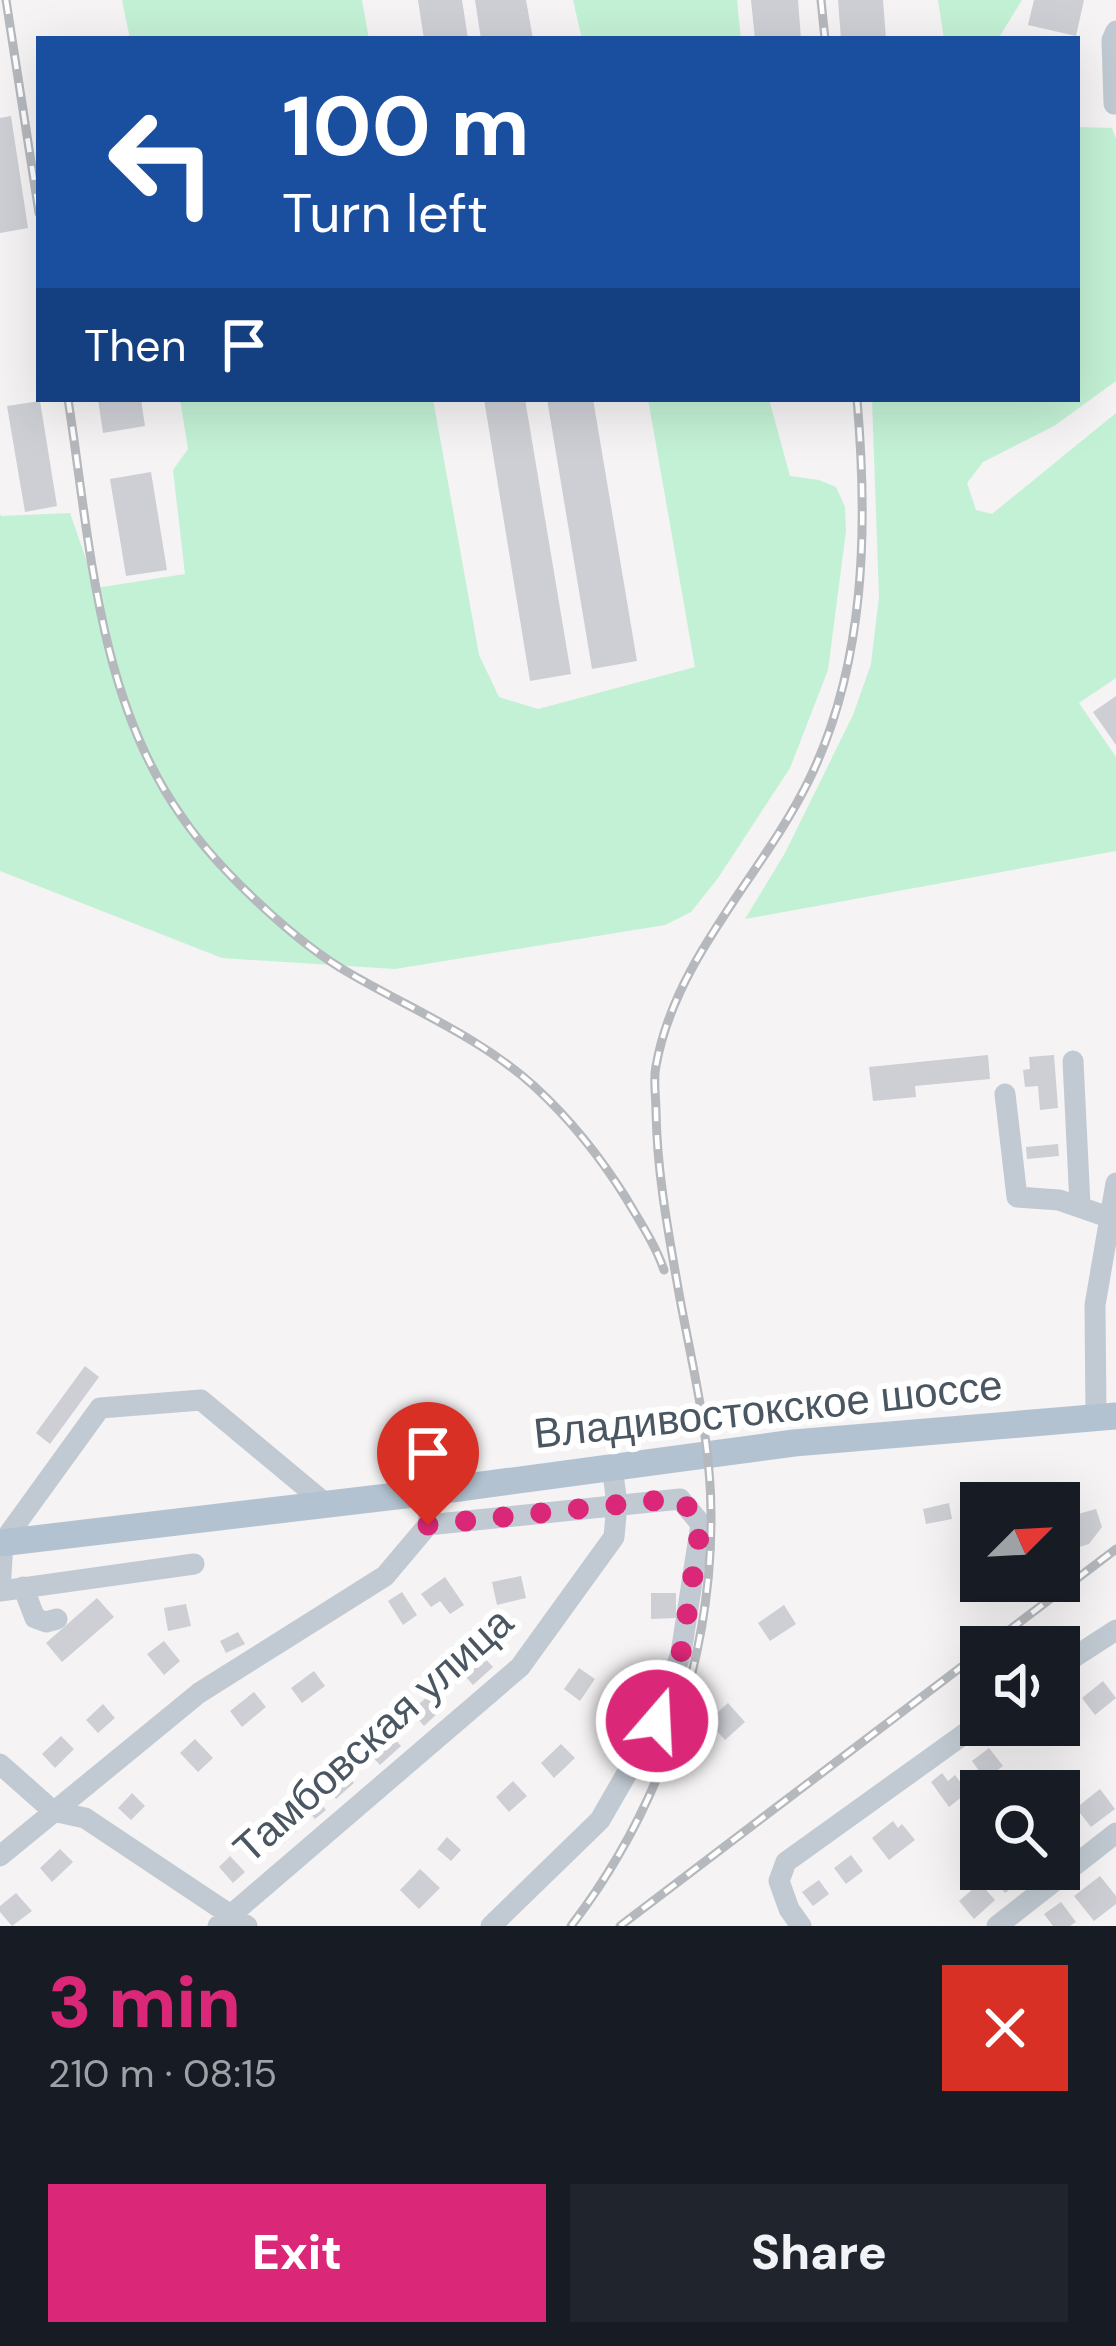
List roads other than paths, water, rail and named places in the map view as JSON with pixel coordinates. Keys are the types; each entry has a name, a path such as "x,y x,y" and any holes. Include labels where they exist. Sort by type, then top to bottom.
{"main road":[{"name":"Владивостокское шоссе","path":"2,1543 794,1443 1106,1416"}],"street":[{"path":"1114,104 1112,40 1116,31"},
{"path":"1073,1060 1080,1205"},
{"path":"1005,1094 1017,1197 1080,1205 1111,1218"},
{"path":"1106,1416 1095,1305 1116,1183"},
{"path":"57,1618 46,1622 35,1618 8,1590 2,1543 100,1408 201,1400 326,1504"},
{"name":"Тамбовская улица","path":"232,1922 520,1666 614,1537 617,1504 612,1466"},
{"path":"0,1856 224,1675 386,1576 428,1525 430,1492"},
{"path":"428,1525 680,1498 701,1524 681,1653 657,1721 600,1820 491,1926"},
{"path":"8,1590 194,1564"},
{"path":"1080,1653 1116,1630"},
{"path":"801,1926 779,1881 786,1862 960,1737"},
{"path":"0,1763 53,1811 85,1819 232,1922"},
{"path":"997,1926 1116,1833"}],"railway":[{"path":"6,0 36,194"},
{"path":"821,0 825,36"},
{"path":"68,402 91,562 114,669 131,721 182,817 233,878 319,953 465,1036 534,1086 606,1168 664,1270"},
{"path":"571,1926 631,1833 675,1732 691,1678 709,1569 708,1460 661,1182 656,1066 681,989 809,780 842,689 862,545 857,402"},
{"path":"1015,1626 1116,1549"},
{"path":"620,1926 960,1668"}]}
